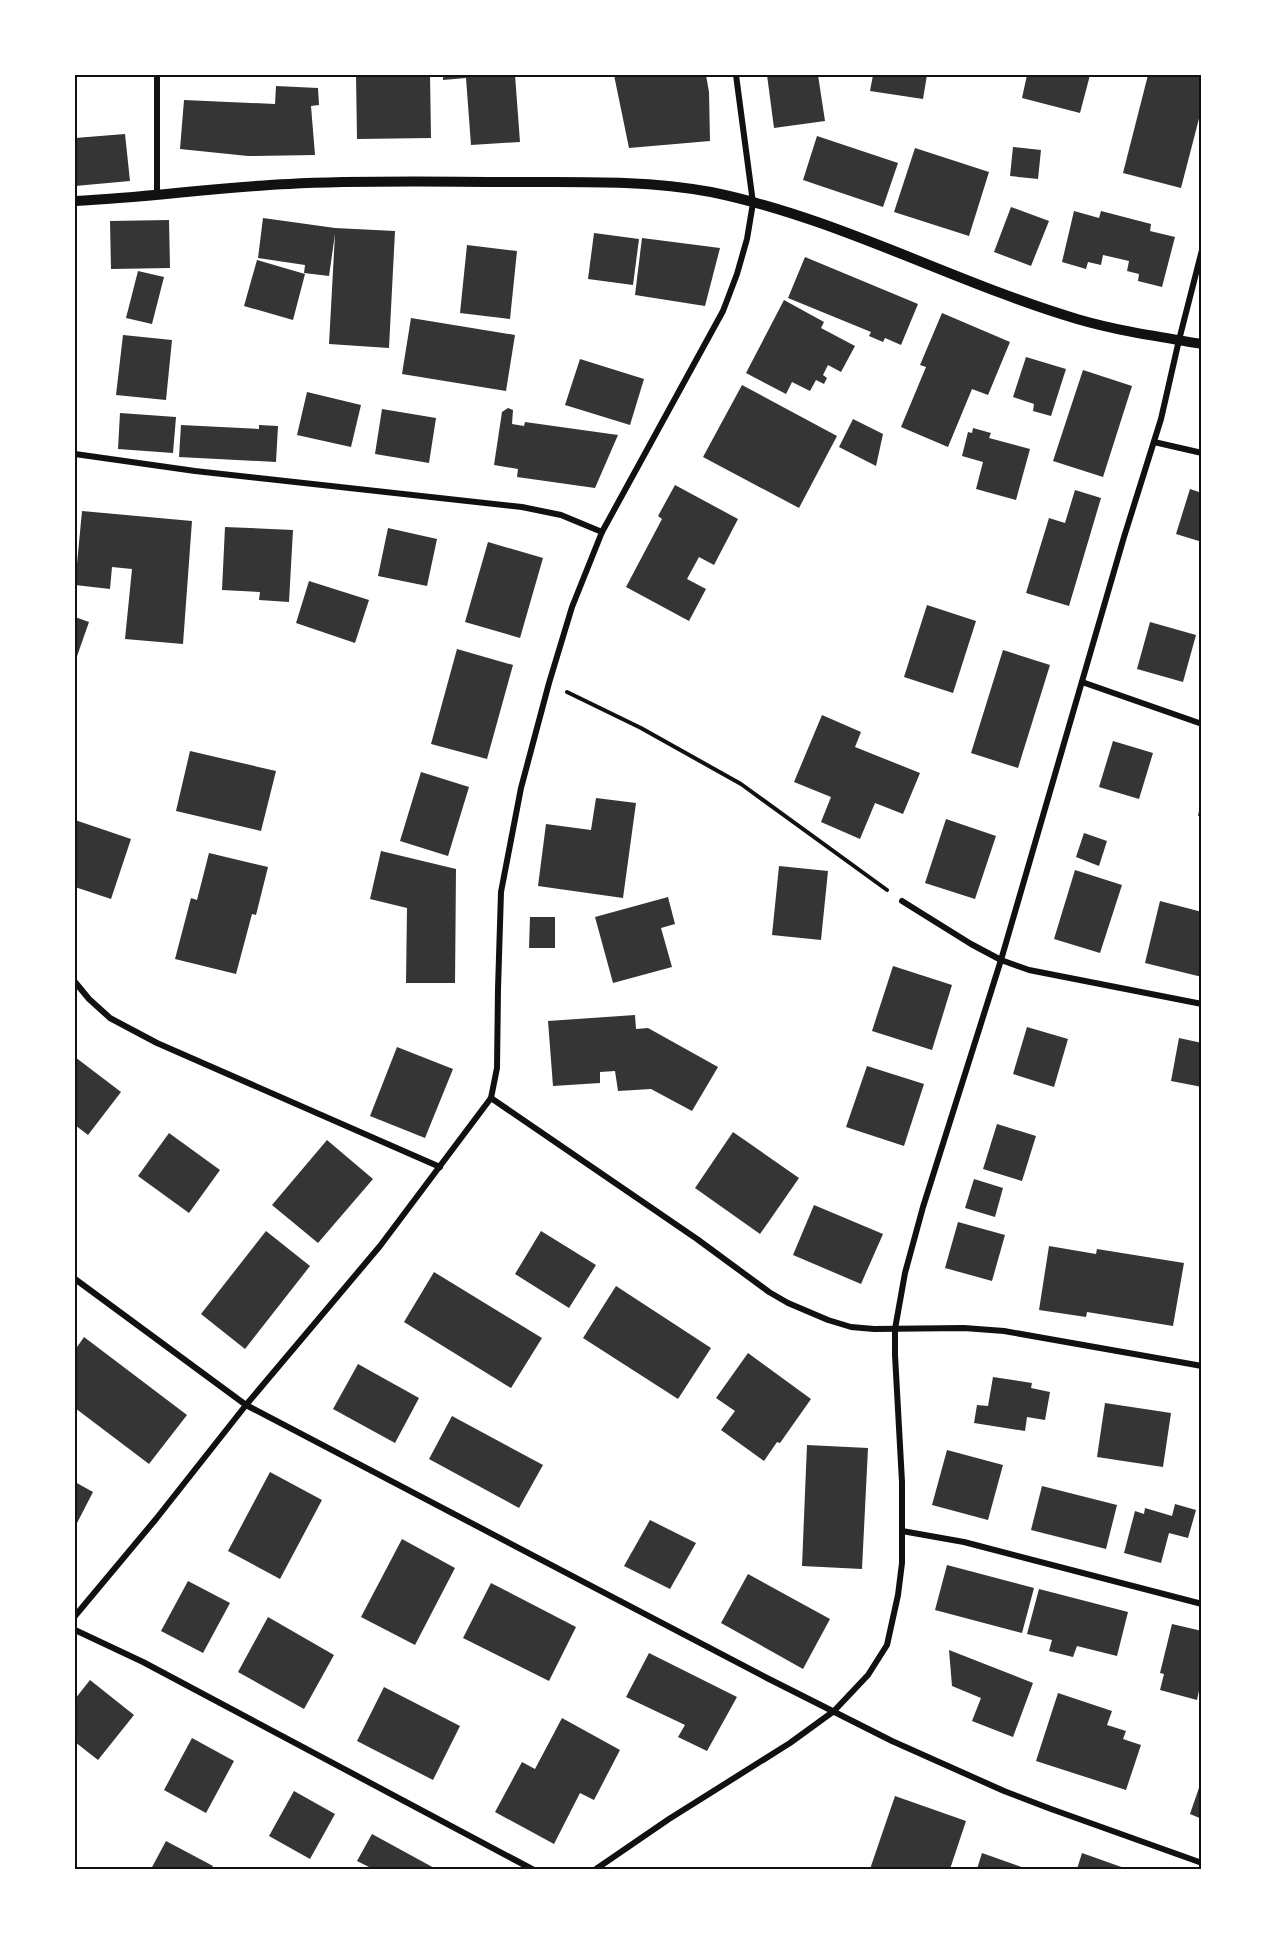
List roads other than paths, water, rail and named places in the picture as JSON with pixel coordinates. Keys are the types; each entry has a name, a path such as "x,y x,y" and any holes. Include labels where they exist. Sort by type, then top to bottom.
{"street":[{"path":"157,75 157,196"},
{"path":"75,1616 156,1519 246,1405 380,1246 491,1098 497,1068 501,891 521,788 549,683 572,607 602,532 723,311 747,239 753,202 736,75"},
{"path":"75,201 157,196 289,183 550,182 672,187 710,192 753,202 832,227 1078,319 1202,344"},
{"path":"596,1869 604,1867 669,1820 790,1743 834,1711 868,1675 887,1645 898,1595 902,1563 895,1329 900,1299 923,1207 1001,960 1168,394 1202,250"},
{"path":"1154,442 1202,453"},
{"path":"75,454 195,471 522,507 561,515 602,532"},
{"path":"1082,682 1202,724"},
{"path":"902,900 971,944 1001,960 1029,970 1202,1004"},
{"path":"75,982 89,999 110,1018 157,1043 440,1167"},
{"path":"491,1098 697,1239 769,1292 828,1320 851,1327 964,1328 1004,1331 1202,1366"},
{"path":"75,1279 246,1405 717,1652 930,1758 1004,1791 1202,1863"},
{"path":"902,1531 964,1542 1202,1604"},
{"path":"75,1630 163,1672 532,1869"}]}
